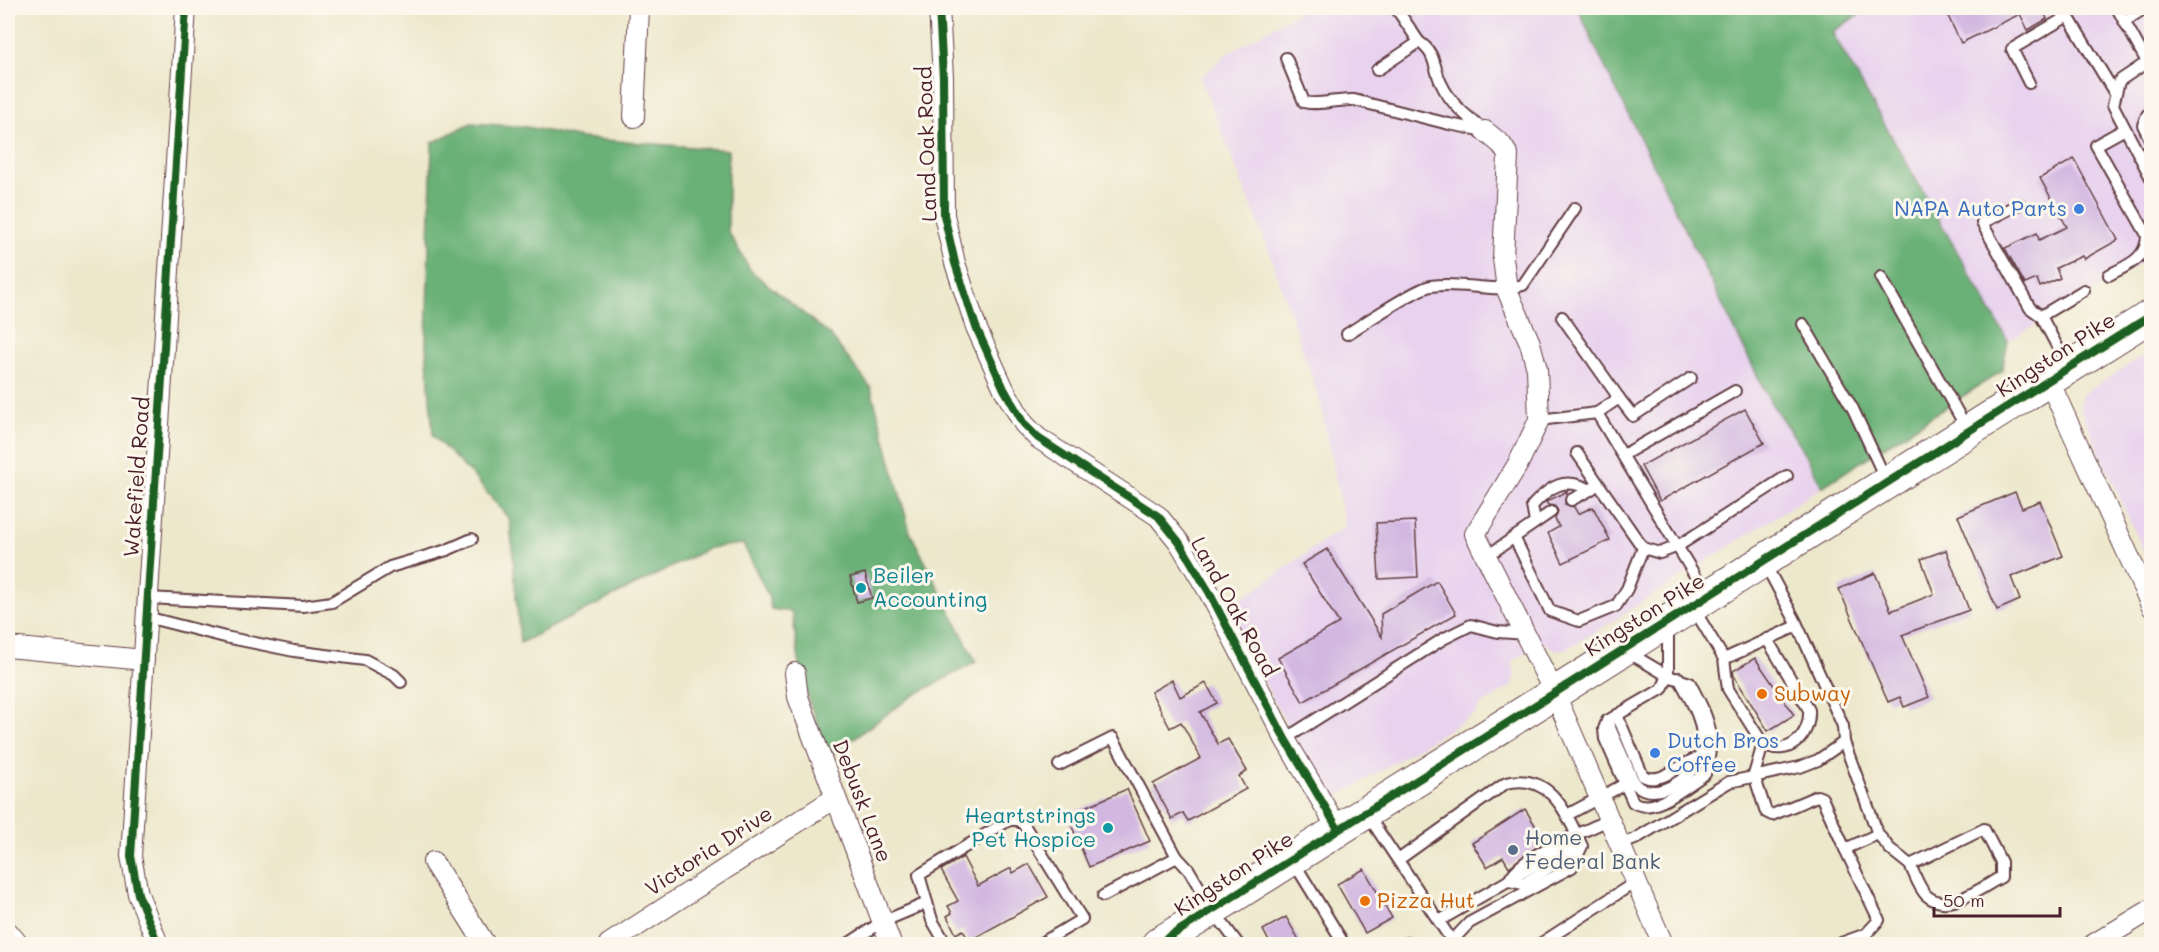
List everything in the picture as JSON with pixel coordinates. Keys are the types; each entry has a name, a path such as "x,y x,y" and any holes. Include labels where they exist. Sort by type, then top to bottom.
{"main road":[{"name":"Kingston Pike","path":"1158,945 2151,315"}],"street":[{"name":"Wakefield Road","path":"158,945 138,894 131,856 186,8"},
{"path":"634,117 639,8"},
{"name":"Land Oak Road","path":"939,8 943,77 944,215 955,263 973,317 1004,389 1024,424 1038,438 1158,516 1179,542 1209,592 1285,739 1338,829"},
{"path":"1485,131 1501,144 1508,155 1503,258 1507,290 1530,343 1537,369 1539,420 1518,464 1475,534 1554,692 1662,945"},
{"path":"2059,374 2151,607"},
{"path":"8,647 144,660"},
{"name":"Debusk Lane","path":"795,673 798,697 891,945"},
{"name":"Victoria Drive","path":"609,945 835,798"},
{"path":"433,862 484,945"},
{"path":"2094,945 2151,909"},
{"path":"8,932 18,945"}],"lane":[{"path":"1396,8 1419,42 1433,55 1441,83 1457,108 1485,131"},
{"path":"2117,8 2149,61 2119,81 2114,92 2113,105 2151,180"},
{"path":"2125,21 2145,8"},
{"path":"2030,83 2012,49 2066,12 2114,92"},
{"path":"1377,70 1419,42"},
{"path":"1286,58 1304,102 1311,104 1338,99 1354,100 1485,131"},
{"path":"2151,112 2147,115 2143,125 2151,143"},
{"path":"2109,275 2135,261 2147,245 2147,235 2096,145 2125,129"},
{"path":"2019,204 1982,224 2030,308 2042,315 2059,374"},
{"path":"1347,334 1428,286 1446,285 1507,290 1523,285 1575,208"},
{"path":"1881,277 1969,432"},
{"path":"2042,315 2084,290"},
{"path":"1562,317 1633,416 1691,378"},
{"path":"1803,324 1853,409 1888,483"},
{"path":"1623,455 1735,391"},
{"path":"1539,420 1597,413 1619,398"},
{"path":"1597,413 1678,546 1690,608 1724,659 1728,689 1763,744 1770,748 1788,748 1803,737 1810,720 1809,710 1767,639"},
{"path":"1577,453 1594,487 1643,548 1660,553 1678,546 1787,476"},
{"path":"1535,522 1532,506 1543,494 1564,483 1575,482 1594,487"},
{"path":"1571,500 1594,487"},
{"path":"1487,556 1551,512"},
{"path":"1514,537 1550,611 1579,621 1616,606 1627,590 1643,548"},
{"path":"147,607 303,606 332,602 390,567 447,550 472,539"},
{"path":"1764,562 1797,626 1843,726 1844,742 1878,834 1890,849 1910,865 1929,897 1938,901 1958,901 2001,877 2001,862 1984,829 1910,865"},
{"path":"147,607 225,637 294,651 365,660 394,675 401,682"},
{"path":"1623,650 1673,677 1690,683 1709,719 1712,733 1712,751 1704,774 1652,806 1641,807 1633,802 1605,739 1604,729 1612,718 1662,688 1673,677 1690,608"},
{"path":"1285,739 1443,639 1471,625 1498,632 1527,634"},
{"path":"1724,659 1797,626"},
{"path":"1612,718 1643,776 1650,780 1660,778 1687,760 1700,757 1703,744 1702,724 1673,677"},
{"path":"1059,765 1113,738 1177,857 1190,870 1212,909 1238,945"},
{"path":"1618,845 1635,839 1729,782 1800,767 1818,760 1844,742"},
{"path":"1763,744 1754,775 1766,812 1772,814 1816,796 1822,798 1879,921 1866,934 1841,943"},
{"path":"1365,812 1452,941 1469,923 1572,867 1582,846 1567,814 1547,789 1526,781 1506,783 1398,860"},
{"path":"1567,814 1625,784"},
{"path":"946,945 932,920 919,875 1009,820 1018,820 1024,825 1082,919 1040,945"},
{"path":"1439,921 1509,881 1513,871 1562,840 1608,820"},
{"path":"1845,849 1878,834"},
{"path":"1509,881 1523,884 1569,855 1577,835"},
{"path":"1103,896 1177,857"},
{"path":"1292,858 1344,945"},
{"path":"1540,945 1634,883"},
{"path":"848,945 865,940 882,922 927,903"}],"shaded area":[{"path":"1305,8 1578,8 1704,269 1822,487 1594,633 1565,649 1555,650 1544,643 1512,661 1515,675 1513,685 1480,706 1476,713 1339,796 1330,798 1323,791 1231,621 1231,611 1240,600 1345,526 1321,405 1269,250 1200,78 1230,52"},
{"path":"1869,8 2151,8 2151,257 2008,341 1832,32"},
{"path":"2151,351 2151,568 2080,408 2081,395"}],"green space":[{"path":"1578,8 1869,8 1832,32 2008,341 2002,371 1822,487 1804,451 1771,403 1597,51"},
{"path":"471,123 527,127 581,138 728,150 728,231 751,271 830,335 871,388 910,532 976,662 911,697 829,756 802,682 792,612 771,609 768,595 743,544 709,548 520,643 510,520 475,478 433,436 426,346 432,143"}],"building":[{"path":"1944,8 2042,8 2047,19 2028,30 2020,14 1961,43"},
{"path":"2074,159 2118,240 2084,259 2082,256 2056,268 2060,278 2040,287 2037,279 2025,284 2005,248 2037,233 2039,240 2067,227 2040,178"},
{"path":"1745,409 1764,443 1660,501 1641,466"},
{"path":"1567,491 1565,504 1574,507 1578,514 1593,507 1610,540 1563,563 1548,533 1559,527 1555,519 1558,511 1555,506 1548,505 1546,502"},
{"path":"2015,492 2022,508 2040,501 2063,556 2011,577 2020,600 1997,610 1958,516"},
{"path":"1415,521 1418,577 1379,579 1376,523"},
{"path":"1327,549 1382,637 1381,614 1437,581 1456,614 1303,702 1278,658 1339,623 1302,564"},
{"path":"1946,550 1969,610 1902,635 1929,697 1904,707 1900,697 1888,702 1839,589 1875,573 1891,611 1934,594 1921,559"},
{"name":"Beiler Accounting","path":"865,573 872,598 857,602 850,577"},
{"name":"Subway","path":"1755,658 1794,715 1768,731 1733,671"},
{"path":"1172,680 1180,697 1206,683 1217,703 1200,712 1218,744 1228,739 1247,771 1239,776 1246,789 1188,821 1183,813 1172,819 1153,784 1201,758 1181,722 1170,728 1151,692"},
{"name":"Heartstrings Pet Hospice","path":"1127,789 1150,841 1089,867 1067,815"},
{"name":"Home Federal Bank","path":"1525,809 1545,841 1509,867 1503,857 1487,867 1472,843"},
{"path":"963,857 978,886 1011,868 1013,873 1029,864 1048,897 969,941 963,930 956,934 947,916 952,913 948,906 958,901 941,870"},
{"name":"Pizza Hut","path":"1364,869 1392,918 1365,933 1337,884"},
{"path":"1286,917 1302,945 1271,945 1263,930"}],"cycle path":[{"path":"158,944 138,894 131,856 186,8"},
{"path":"939,8 943,77 944,215 955,263 976,327 1004,389 1024,424 1038,438 1158,516 1179,542 1209,592 1285,739 1338,829"},
{"path":"1158,944 2152,315"}],"place":[{"name":"NAPA Auto Parts","path":"2079,209"},
{"name":"Beiler Accounting","path":"861,588"},
{"name":"Subway","path":"1762,694"},
{"name":"Dutch Bros Coffee","path":"1655,753"},
{"name":"Heartstrings Pet Hospice","path":"1108,828"},
{"name":"Home Federal Bank","path":"1513,850"},
{"name":"Pizza Hut","path":"1365,901"}]}
